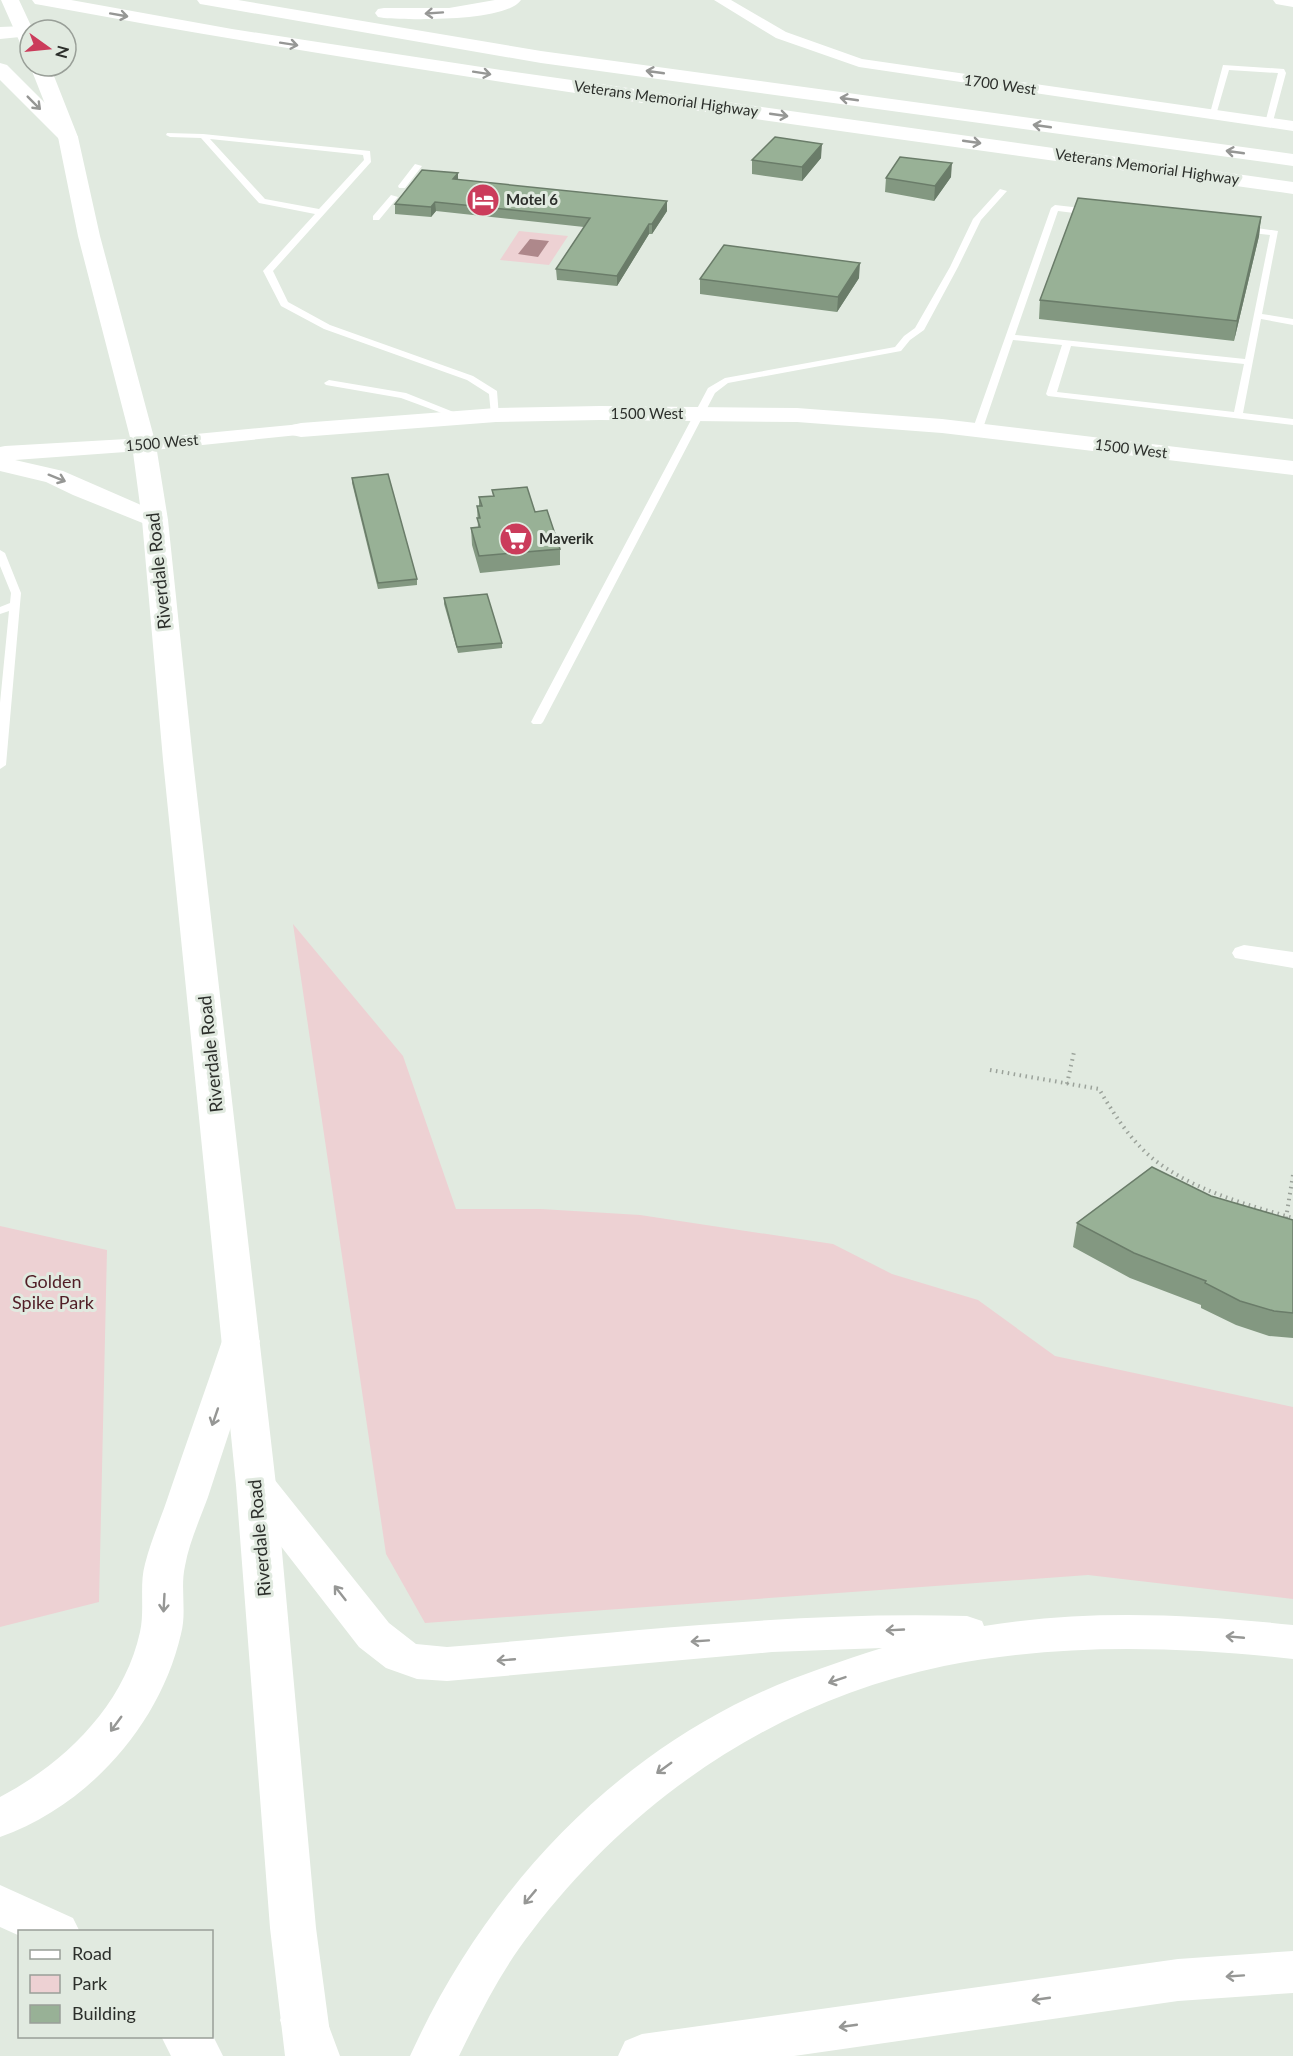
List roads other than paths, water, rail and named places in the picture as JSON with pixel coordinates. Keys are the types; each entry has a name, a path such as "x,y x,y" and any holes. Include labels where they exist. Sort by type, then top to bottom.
{"main road":[{"path":"10,0 18,18"},
{"name":"Veterans Memorial Highway","path":"41,0 232,34 501,76 1293,188"},
{"name":"Veterans Memorial Highway","path":"206,0 540,57 1293,160"},
{"path":"261,0 350,11 410,15 475,9 512,0"},
{"path":"1282,0 1293,2"},
{"path":"0,33 18,36"},
{"path":"0,69 68,137"},
{"name":"Riverdale Road","path":"45,78 68,137 89,236 144,445 155,520 178,760 256,1485 293,1928 310,2044"},
{"name":"1500 West","path":"301,430 496,415 797,415 977,431 1293,468"},
{"name":"1500 West","path":"0,453 144,445"},
{"path":"0,464 54,476 155,520"},
{"path":"0,1818 35,1799 78,1766 113,1728 139,1690 160,1634 165,1596 164,1567 241,1341"},
{"path":"256,1485 374,1635 401,1656 417,1662 469,1663 650,1645 908,1629 1037,1636 1174,1633 1293,1642"},
{"path":"438,2048 456,2011 498,1940 527,1900 568,1853 609,1812 673,1762 733,1725 830,1682 896,1660 932,1652 1037,1636"},
{"path":"0,1905 53,1930"},
{"path":"642,2056 1178,1980 1293,1972"}],"street":[{"name":"1700 West","path":"721,0 781,34 859,63 1293,126"},
{"name":"1500 West","path":"144,445 301,430"},
{"path":"1244,953 1293,960"}],"lane":[{"path":"1212,115 1226,67 1281,71 1275,106 1269,123"},
{"path":"170,135 203,136 368,153 368,160 268,271 284,304 327,327 470,378 494,393 496,415"},
{"path":"203,136 262,201 319,212"},
{"path":"402,186 418,166"},
{"path":"537,722 700,414 706,394 713,387 725,381 898,349 907,338 919,330 977,219 1003,191"},
{"path":"376,218 394,197"},
{"path":"977,431 1055,208 1102,213"},
{"path":"1229,227 1275,233 1238,416"},
{"path":"1257,316 1293,322"},
{"path":"1010,337 1249,363"},
{"path":"1067,343 1051,394 1293,422"},
{"path":"329,383 403,395 461,417"},
{"path":"0,553 16,593 3,698 0,765"},
{"path":"0,611 15,605"}],"place":[{"name":"Motel 6","path":"483,200"},
{"name":"Maverik","path":"516,539"}],"park label":[{"name":"Golden Spike Park","path":"53,1292"}]}
